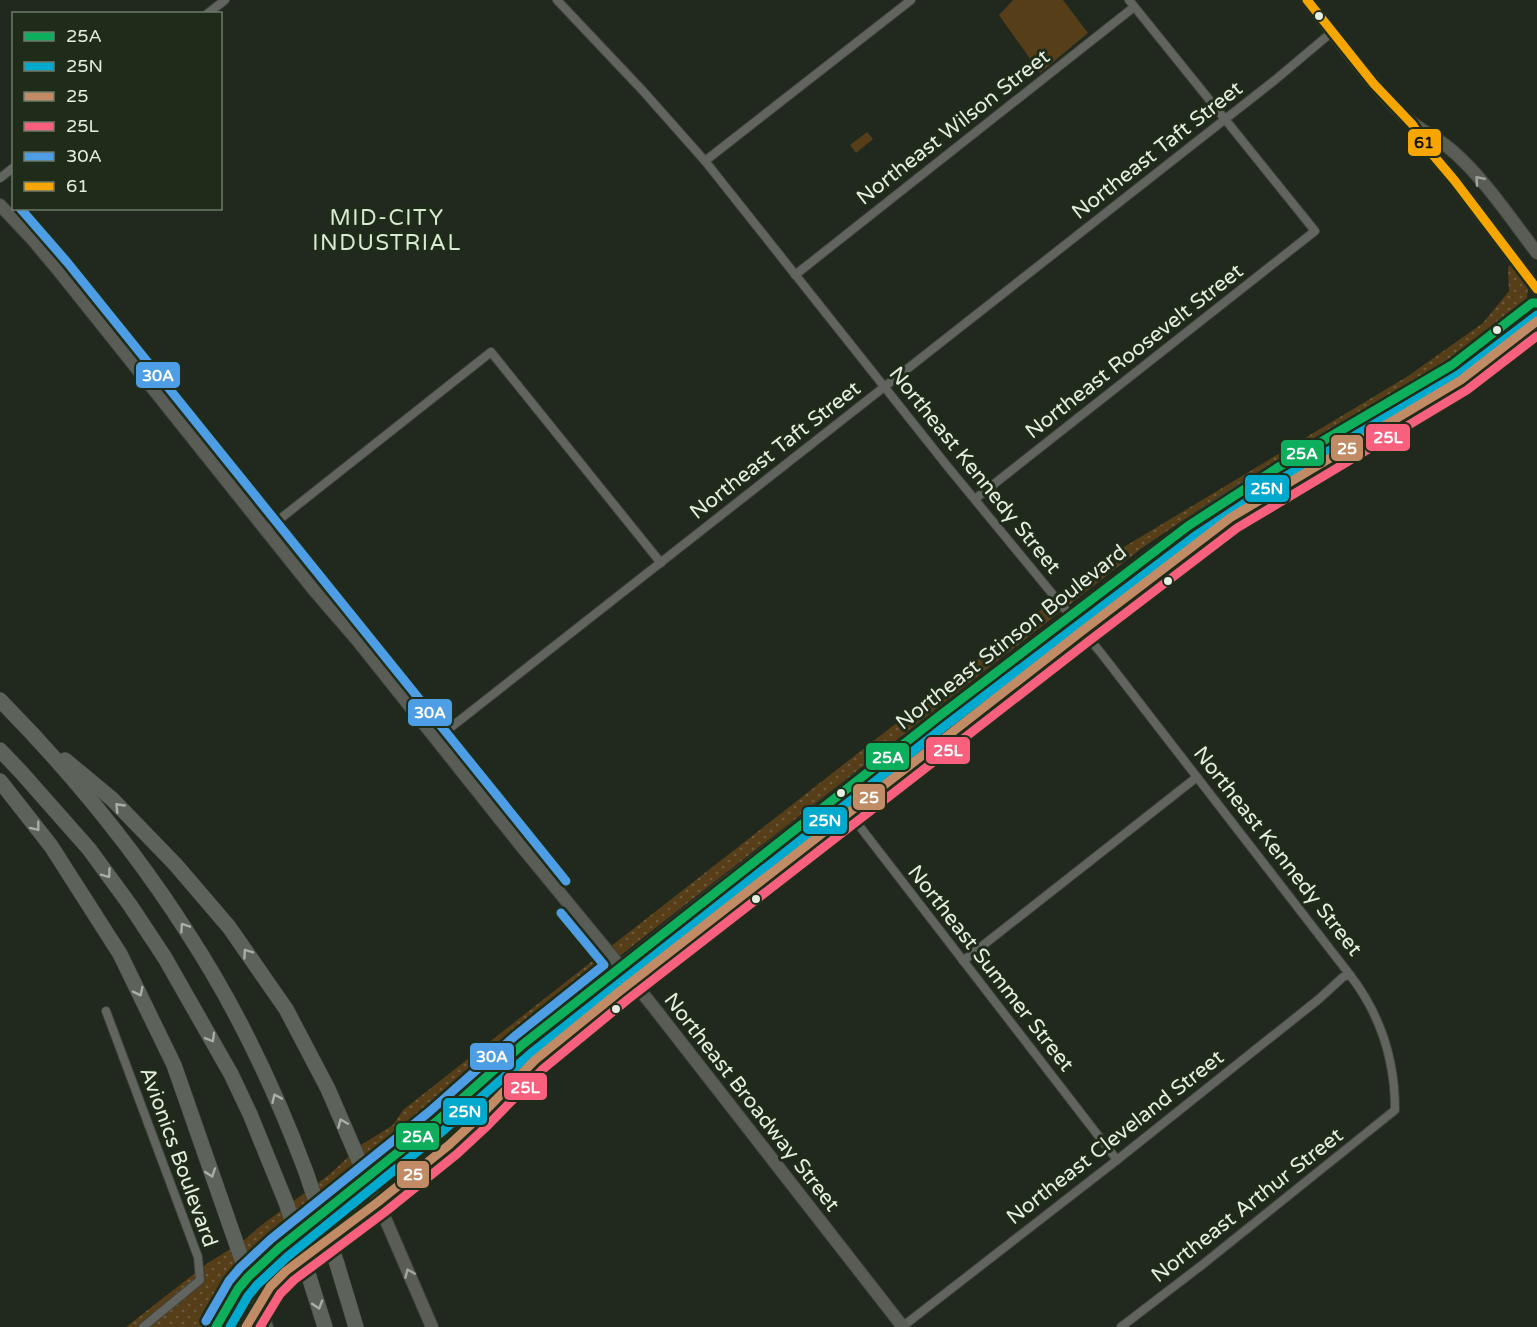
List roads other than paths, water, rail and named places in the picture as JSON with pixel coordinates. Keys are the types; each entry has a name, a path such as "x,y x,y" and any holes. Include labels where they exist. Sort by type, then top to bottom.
{"highway":[{"path":"0,700 31,731 150,876 190,935 222,990 257,1055 288,1125 337,1264 356,1327"},
{"path":"31,731 112,799 175,864 229,927 286,1010 328,1089 366,1177"},
{"path":"0,750 89,849 130,905 165,958 231,1074 287,1205 325,1327"},
{"path":"0,781 51,846 120,954 174,1065 248,1277"}],"main road":[{"path":"1306,0 1383,94 1412,124 1433,155 1537,290"},
{"path":"1412,124 1449,148 1471,170 1537,254"},
{"name":"Northeast Broadway Street","path":"0,206 43,253 621,967 902,1327"},
{"name":"Northeast Stinson Boulevard","path":"216,1327 238,1289 279,1248 437,1121 522,1045 938,717 1210,510 1430,379 1452,365 1532,303 1537,303"},
{"name":"Northeast Stinson Boulevard","path":"246,1327 270,1287 286,1271 449,1145 535,1060 1082,631 1230,518 1461,380 1537,321"},
{"path":"366,1177 432,1327"},
{"path":"248,1277 267,1327"}],"street":[{"path":"210,12 225,0"},
{"name":"Northeast Kennedy Street","path":"557,0 651,99 705,161 1071,617 1350,975 1368,1000 1384,1037 1394,1080 1395,1110"},
{"path":"705,161 911,0"},
{"path":"1132,3 1225,119"},
{"name":"Northeast Wilson Street","path":"795,275 1132,3"},
{"name":"Northeast Taft Street","path":"436,739 1225,119 1332,32"},
{"name":"Northeast Roosevelt Street","path":"975,499 1315,231 1225,119"},
{"path":"0,178 12,169"},
{"path":"266,530 491,352 661,562"},
{"path":"963,961 1197,777"},
{"name":"Northeast Summer Street","path":"837,797 1117,1160"},
{"name":"Northeast Cleveland Street","path":"902,1327 1117,1160 1343,978 1350,975"},
{"name":"Avionics Boulevard","path":"106,1011 198,1257 200,1280 143,1327"},
{"name":"Northeast Arthur Street","path":"1121,1327 1395,1110"}],"district":[{"name":"MID-CITY INDUSTRIAL","path":"387,230"}]}
